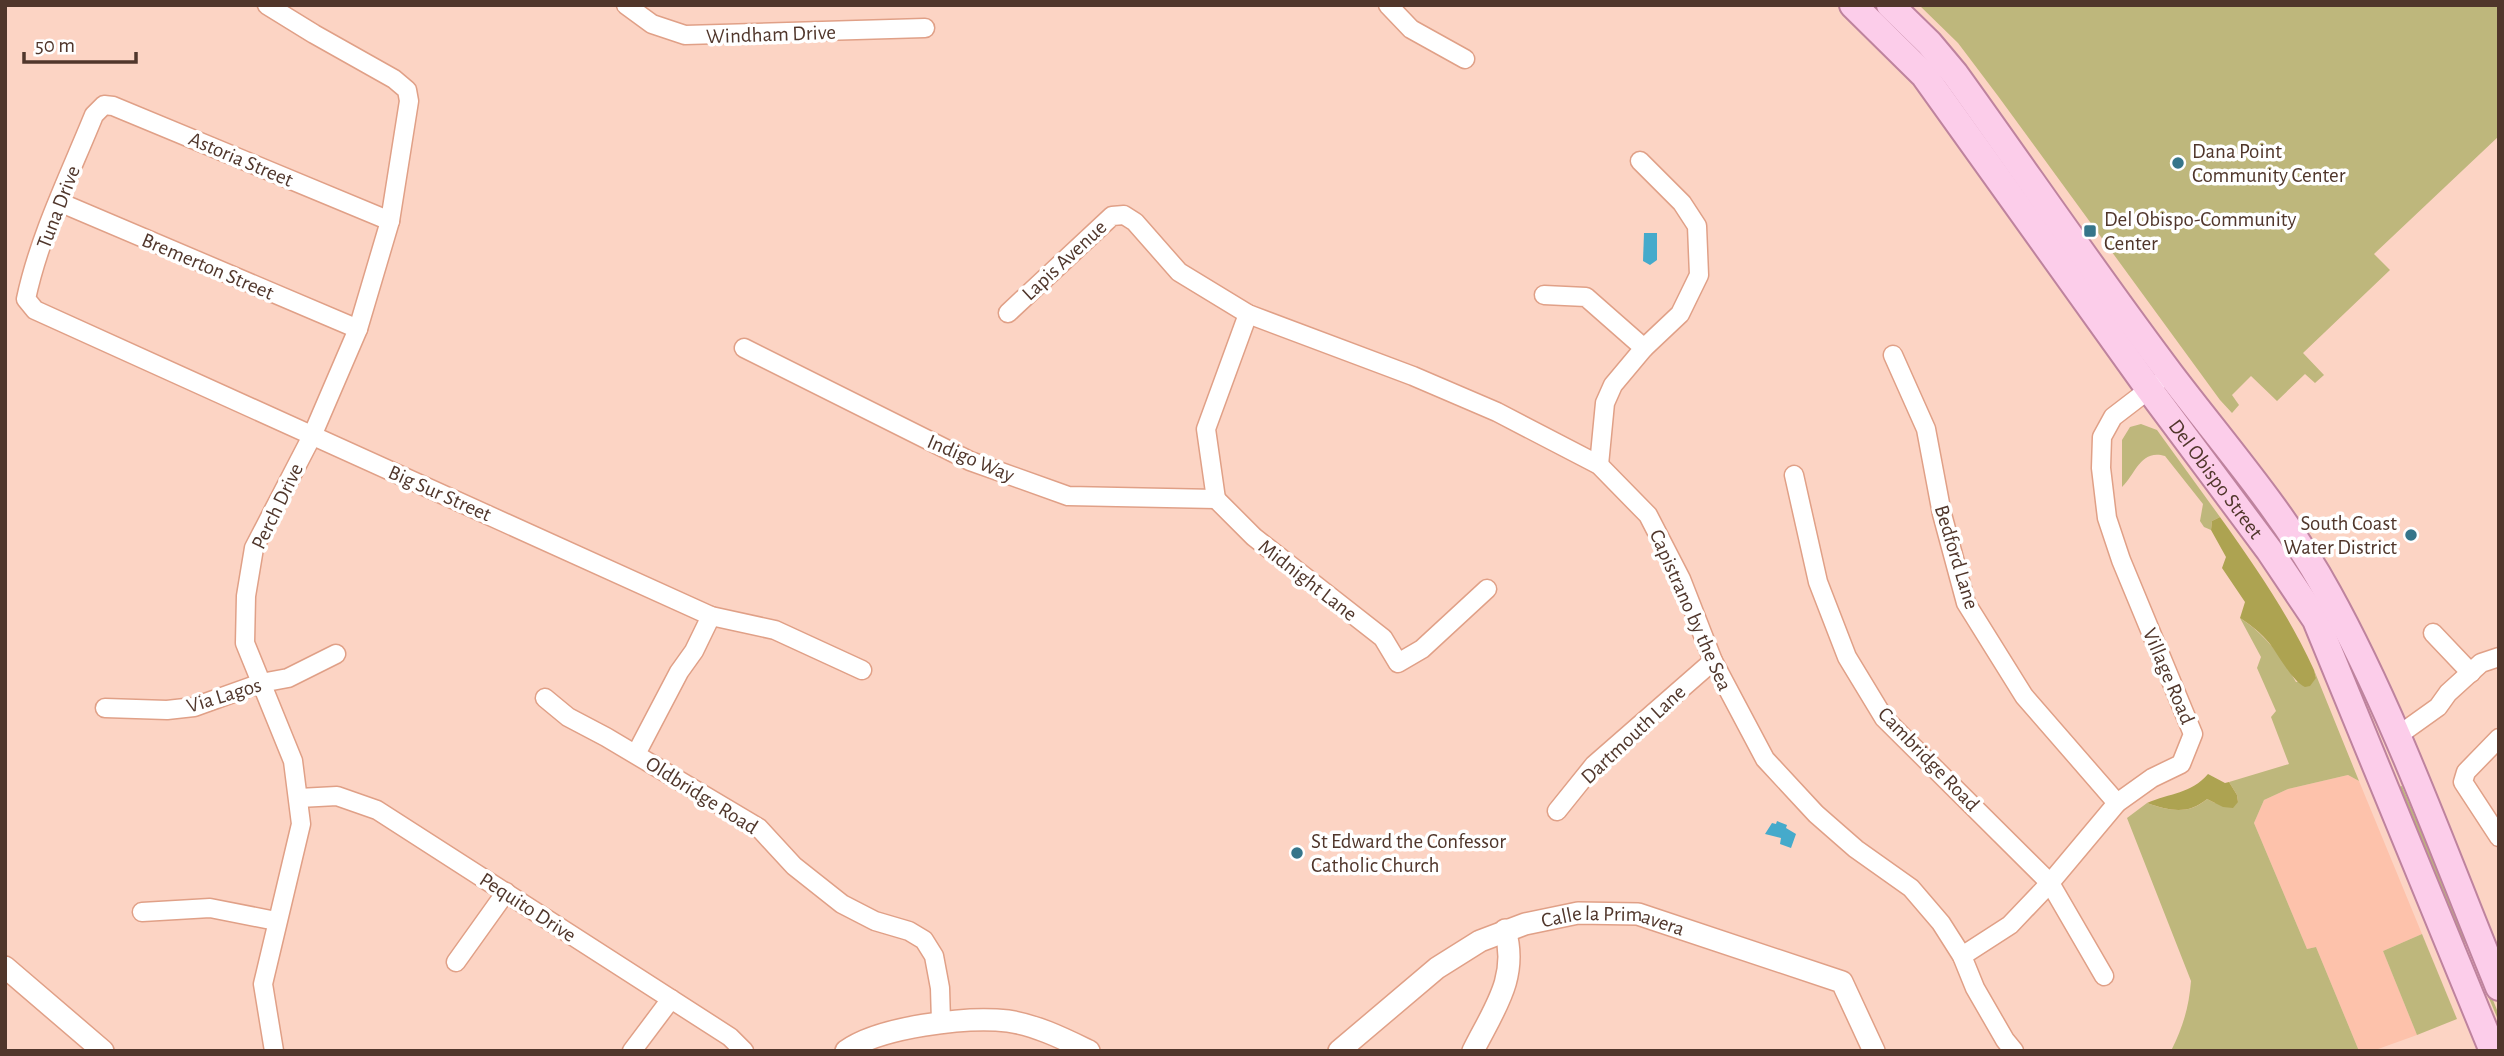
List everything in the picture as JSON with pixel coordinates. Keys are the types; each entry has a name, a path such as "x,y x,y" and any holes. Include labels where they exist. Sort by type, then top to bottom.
{"main road":[{"name":"Del Obispo Street","path":"1853,5 1924,75 2160,381 2278,514 2304,552 2352,640 2396,737 2499,987"},
{"name":"Del Obispo Street","path":"1890,5 1929,43 1955,74 2316,620 2493,1051"}],"street":[{"name":"Perch Drive","path":"267,5 394,79 407,90 409,115 390,222 358,329 312,436 254,548 246,596 246,643 293,761 301,824 263,984 274,1051"},
{"name":"Windham Drive","path":"626,5 652,24 685,36 925,27"},
{"path":"1388,5 1411,29 1465,60"},
{"name":"Astoria Street","path":"94,116 104,105 113,106 390,222"},
{"name":"Tuna Drive","path":"26,299 59,202 94,116"},
{"path":"1599,465 1605,403 1613,385 1644,348 1680,314 1699,275 1697,226 1682,203 1640,161"},
{"name":"Bremerton Street","path":"59,202 358,329"},
{"name":"Lapis Avenue","path":"1008,313 1112,216 1124,215"},
{"name":"Capistrano by the Sea","path":"1124,215 1135,222 1179,272 1248,314 1413,376 1497,412 1599,465 1648,515 1681,579 1713,662 1765,759 1816,814 1856,849 1911,888 1941,923 1962,956 1975,988 2014,1051"},
{"path":"1544,295 1586,298 1644,348"},
{"name":"Big Sur Street","path":"26,299 35,310 711,616 775,630 862,670"},
{"path":"1216,499 1206,429 1248,314"},
{"name":"Indigo Way","path":"744,348 971,461 1068,496 1216,499"},
{"name":"Bedford Lane","path":"1893,355 1926,429 1942,514 1966,603 2024,696 2117,803"},
{"name":"Village Road","path":"1962,956 2010,925 2050,883 2117,803 2152,778 2181,764 2193,734 2106,518 2101,468 2102,437 2113,417 2160,381"},
{"name":"Cambridge Road","path":"1794,475 1818,582 1847,657 1884,718 2050,883 2104,976"},
{"name":"Midnight Lane","path":"1216,499 1254,537 1383,638 1398,663 1422,649 1487,589"},
{"path":"636,754 711,616"},
{"path":"2433,633 2471,673"},
{"name":"Via Lagos","path":"106,708 167,710 194,707 261,683 288,678 336,654"},
{"path":"2396,737 2438,706 2481,663 2499,657"},
{"name":"Dartmouth Lane","path":"1557,811 1594,765 1713,662"},
{"name":"Oldbridge Road","path":"545,698 568,717 636,754 759,828 794,866 842,904 875,921 909,931 924,940 934,956 940,988 941,1021"},
{"path":"2499,738 2466,772 2463,782 2499,837"},
{"name":"Pequito Drive","path":"299,798 337,796 377,810 730,1037 744,1051"},
{"path":"456,962 506,892"},
{"path":"142,912 210,908 276,921"},
{"name":"Calle la Primavera","path":"1339,1051 1437,968 1480,941 1505,930 1578,914 1638,914 1842,982 1874,1051"},
{"path":"1473,1051 1508,978 1511,948 1505,930"},
{"path":"5,967 103,1051"},
{"path":"632,1051 671,999"},
{"path":"846,1051 859,1041 941,1021 1009,1021 1053,1034 1089,1051"}],"shaded area":[{"path":"1919,5 2499,5 2499,136 2374,254 2390,270 2303,353 2324,375 2315,383 2305,374 2277,401 2251,376 2232,395 2239,405 2232,413 1958,43"},
{"path":"2141,424 2157,430 2220,517 2212,521 2211,530 2204,527 2200,521 2203,504 2165,456 2150,456 2144,459 2122,487 2122,440 2130,427"},
{"path":"2220,517 2259,572 2294,630 2314,670 2316,678 2310,686 2300,684 2267,640 2240,618 2245,602 2222,568 2226,557 2211,530 2212,521"},
{"path":"2240,618 2272,646 2296,682 2316,678 2314,670 2359,781 2348,775 2288,789 2264,800 2254,823 2307,949 2316,947 2359,1051 2171,1051 2185,1017 2191,981 2127,818 2147,803 2178,810 2193,808 2207,799 2215,803 2238,802 2229,782 2289,764 2271,717 2276,711 2257,668 2261,657"},
{"path":"2208,774 2225,783 2229,782 2237,795 2238,802 2233,808 2223,807 2207,799 2193,807 2178,810 2147,803 2195,786"},
{"path":"2348,775 2359,781 2422,934 2383,951 2417,1035 2368,1051 2359,1051 2316,947 2307,949 2254,823 2264,800 2288,789"},
{"path":"2402,786 2493,1000 2499,1022 2467,946 2447,916 2395,788"},
{"path":"2422,934 2457,1019 2417,1035 2383,951"}],"water":[{"path":"1644,233 1657,233 1657,260 1650,265 1643,261"},
{"path":"1777,821 1787,825 1786,828 1796,834 1791,848 1780,844 1781,838 1765,834 1772,823 1776,824"}],"place":[{"name":"Dana Point Community Center","path":"2178,163"},
{"name":"Del Obispo-Community Center","path":"2090,231"},
{"name":"South Coast Water District","path":"2411,535"},
{"name":"St Edward the Confessor Catholic Church","path":"1297,853"}]}
